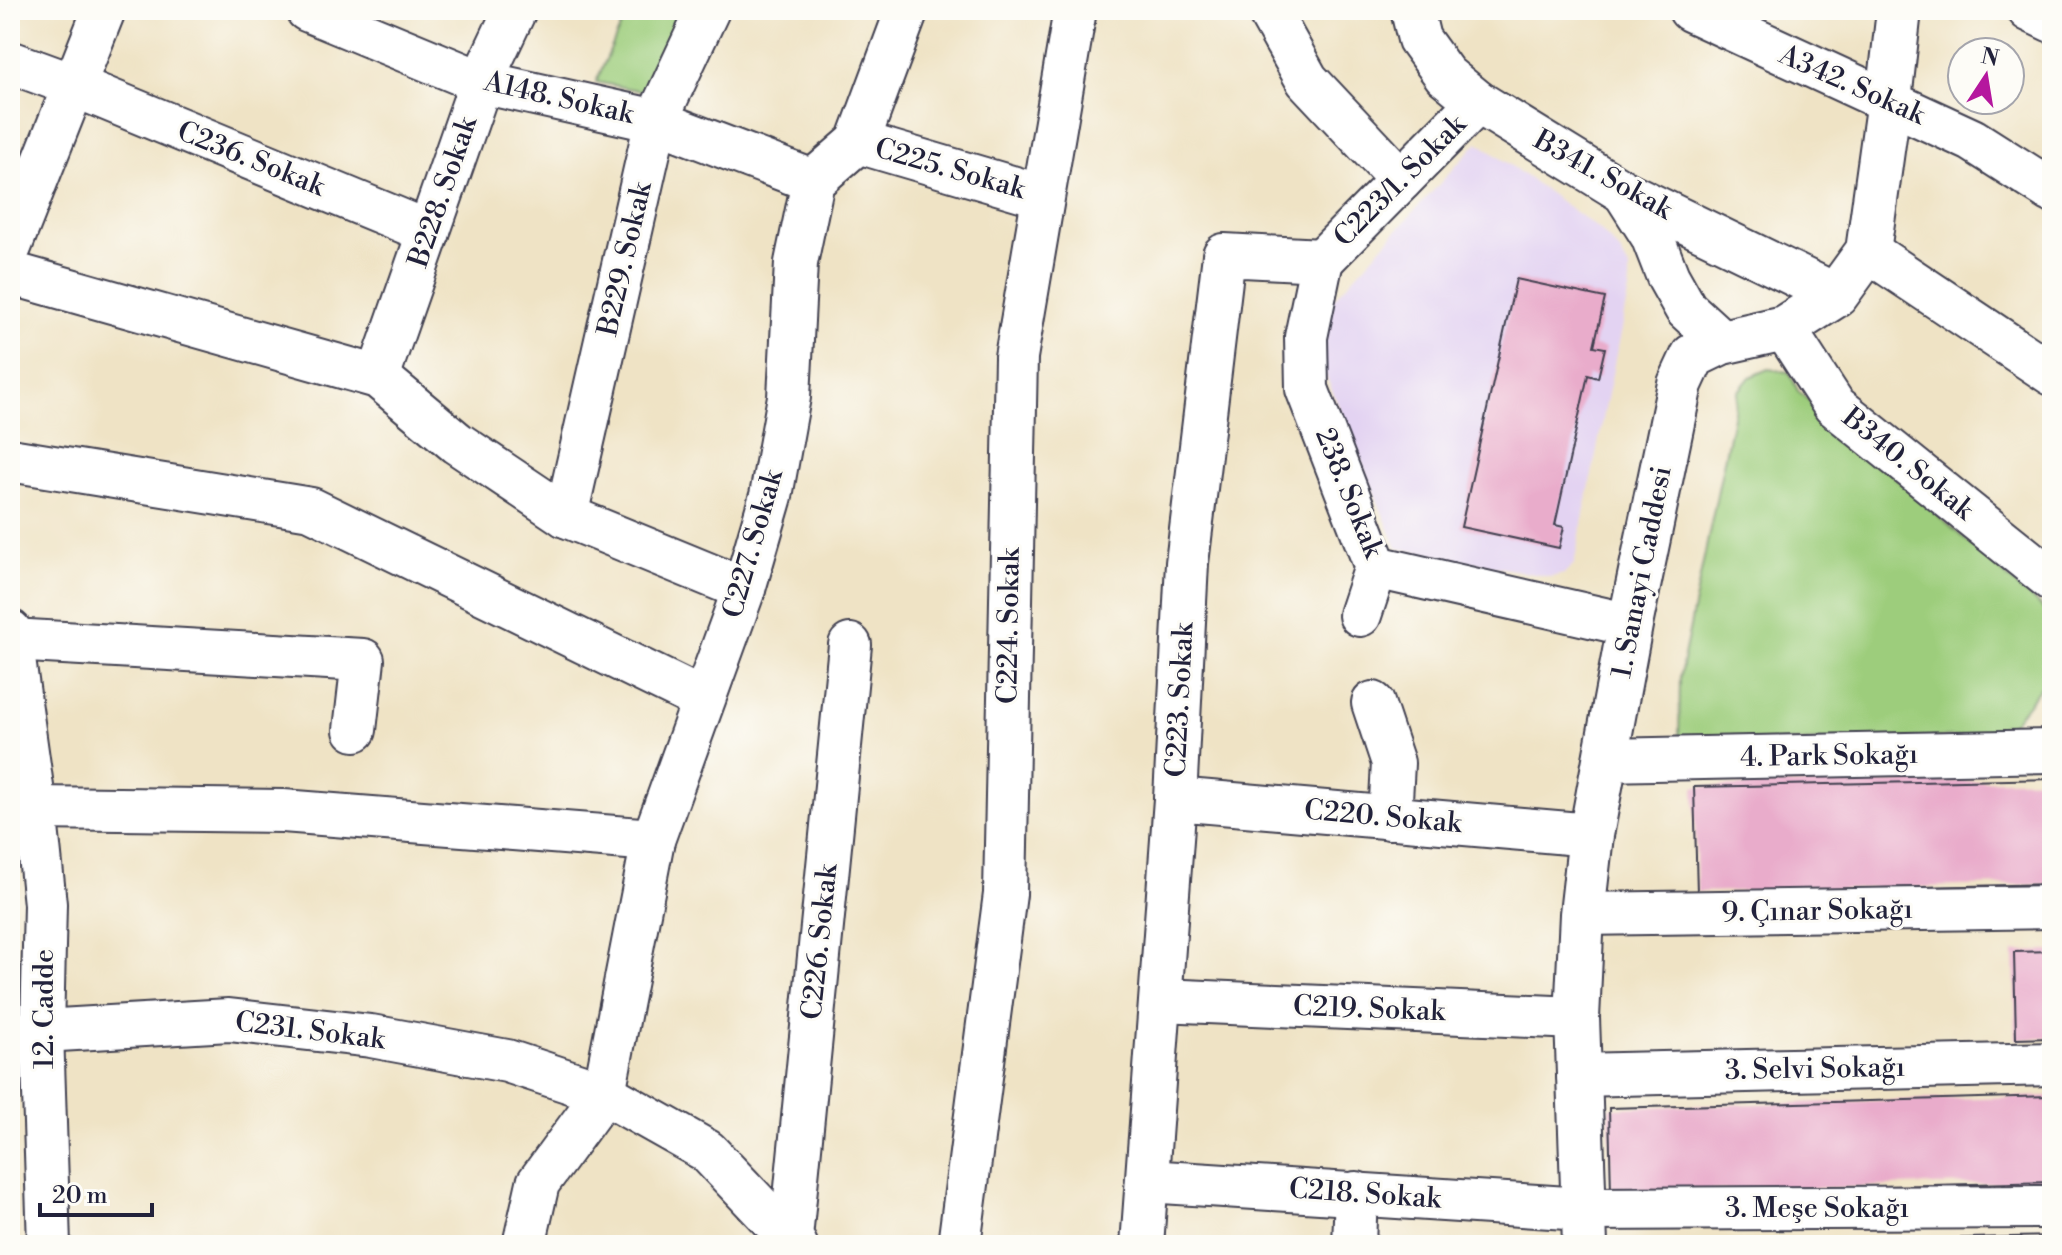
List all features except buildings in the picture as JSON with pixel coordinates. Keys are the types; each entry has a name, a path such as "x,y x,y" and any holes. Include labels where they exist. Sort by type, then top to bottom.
{"street":[{"path":"10,247 104,10"},
{"name":"A148. Sokak","path":"307,10 481,82 656,121 813,181"},
{"name":"B228. Sokak","path":"378,377 481,82 515,10"},
{"name":"B229. Sokak","path":"566,516 656,121 708,10"},
{"path":"813,181 858,142 907,10"},
{"name":"C224. Sokak","path":"959,1245 1005,894 1016,357 1075,10"},
{"path":"1268,10 1307,80 1401,180"},
{"name":"B341. Sokak","path":"1412,10 1419,39 1445,75 1478,102 1624,192 1836,295"},
{"name":"A342. Sokak","path":"1690,10 1972,140 2052,191"},
{"name":"1. Sanayi Caddesi","path":"1584,1227 1577,1018 1582,914 1591,835 1680,384 1693,356 1722,342 1784,328 1836,295 1868,251 1899,10"},
{"path":"2029,10 2052,21"},
{"name":"C236. Sokak","path":"10,62 429,232"},
{"name":"C223/1. Sokak","path":"1322,260 1478,102"},
{"name":"C225. Sokak","path":"858,142 1042,196"},
{"name":"C227. Sokak","path":"604,1093 653,840 744,589 771,496 789,397 796,263 813,181"},
{"path":"1624,192 1652,236 1668,277 1686,309 1722,342"},
{"path":"1868,251 2052,374"},
{"name":"C223. Sokak","path":"1142,1245 1175,799 1187,563 1224,255 1322,260"},
{"name":"238. Sokak","path":"1322,260 1306,337 1307,389 1376,567 1630,625"},
{"path":"10,273 378,377 457,443 566,516 744,589"},
{"name":"B340. Sokak","path":"1784,328 1834,405 2052,580"},
{"path":"10,460 311,509 703,700"},
{"path":"1360,615 1376,567"},
{"path":"11,635 363,660 355,730"},
{"name":"12. Cadde","path":"11,635 45,904 26,1033 49,1245"},
{"name":"C226. Sokak","path":"793,1242 850,645"},
{"path":"1373,703 1393,763 1390,818"},
{"name":"4. Park Sokağı","path":"1605,760 2052,751"},
{"name":"C220. Sokak","path":"1175,799 1591,835"},
{"path":"35,808 283,811 653,840"},
{"name":"9. Çınar Sokağı","path":"1582,914 2052,907"},
{"name":"C219. Sokak","path":"1161,1000 1577,1018"},
{"name":"C231. Sokak","path":"26,1033 229,1020 371,1036 507,1061 604,1093 707,1151 793,1242"},
{"name":"3. Selvi Sokağı","path":"1578,1075 2052,1064"},
{"path":"524,1245 538,1183 604,1093"},
{"name":"C218. Sokak","path":"1147,1181 1356,1193 1584,1227"},
{"path":"1354,1245 1356,1193"},
{"name":"3. Meşe Sokağı","path":"1584,1227 2052,1207"}],"shaded area":[{"path":"1478,142 1600,230 1620,252 1629,268 1629,289 1574,564 1564,574 1550,577 1397,548 1315,349 1328,305"}],"green space":[{"path":"628,10 683,10 648,92 596,82"},
{"path":"1769,369 1789,372 1798,391 2052,617 2052,673 2002,736 1679,744 1680,675 1738,392 1750,377"}]}
